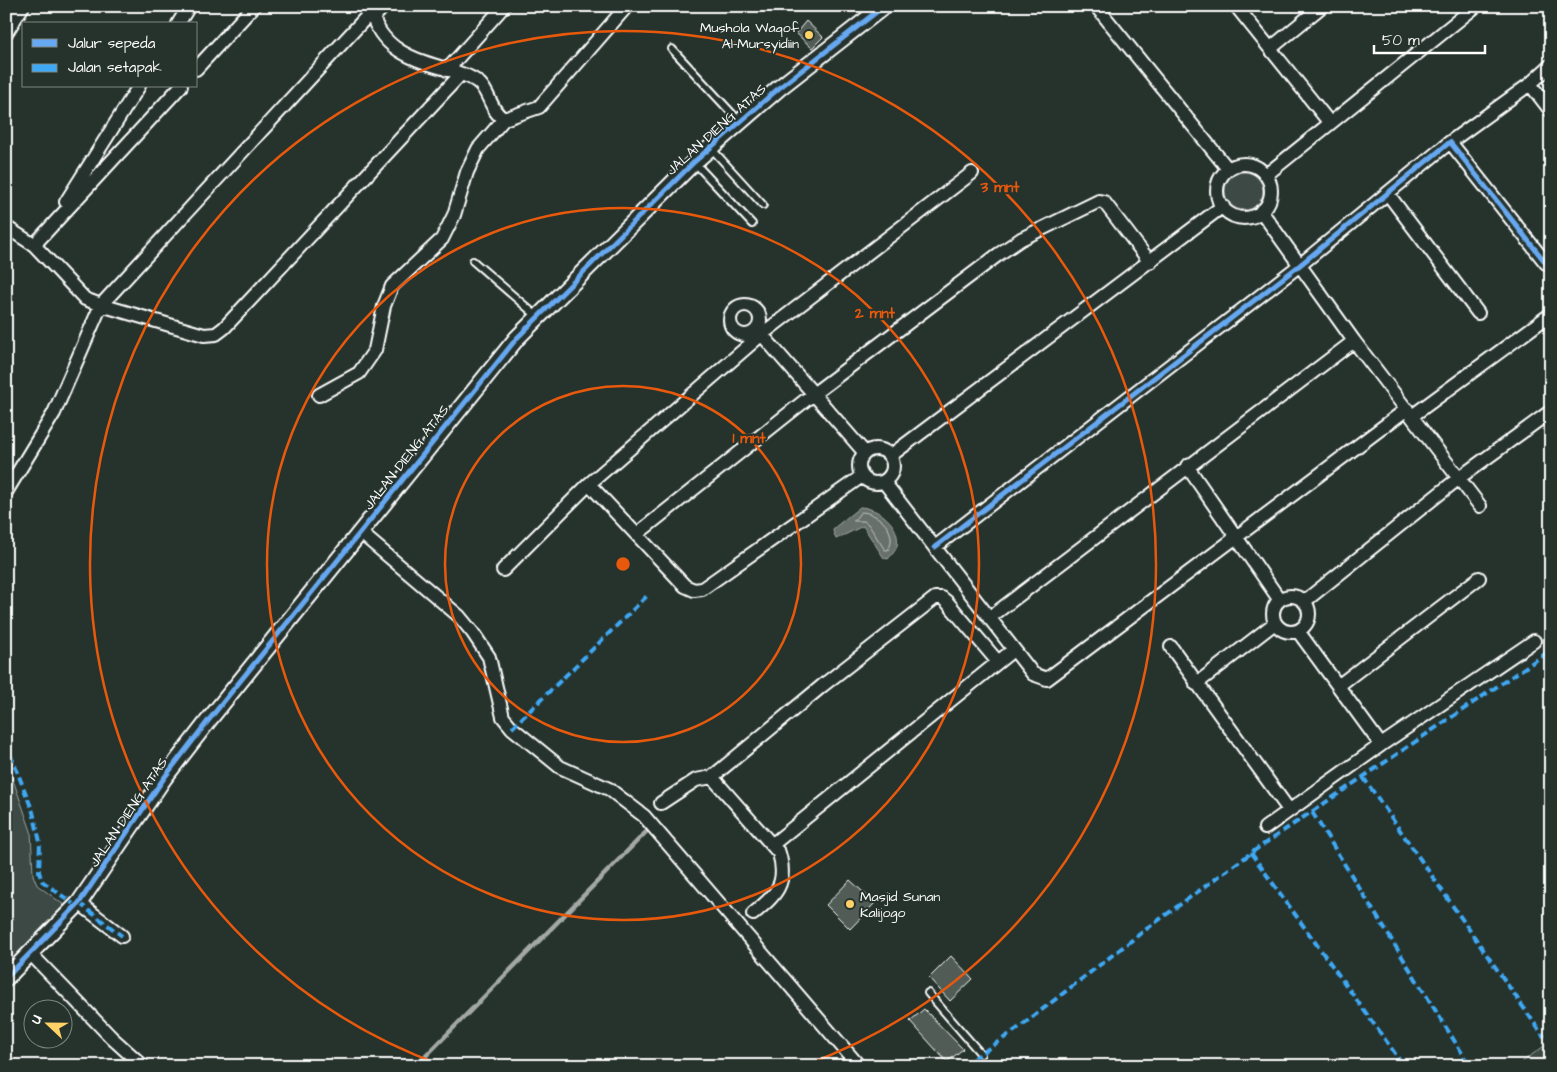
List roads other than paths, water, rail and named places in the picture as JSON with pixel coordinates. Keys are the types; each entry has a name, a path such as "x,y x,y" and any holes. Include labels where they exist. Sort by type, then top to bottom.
{"street":[{"path":"6,33 23,6"},
{"path":"179,22 189,6"},
{"path":"198,67 254,6"},
{"path":"6,492 54,413 101,305 371,13 384,6"},
{"path":"447,70 504,6"},
{"path":"319,394 359,373 375,350 384,306 392,286 442,239 454,215 467,172 478,149 504,119 539,107 627,6"},
{"name":"JALAN DIENG ATAS","path":"6,978 79,903 169,771 361,533 469,395 538,317 694,162 779,88 884,6"},
{"path":"1096,6 1228,169"},
{"path":"1236,6 1329,122"},
{"path":"1271,48 1322,6"},
{"path":"1266,175 1329,122 1476,6"},
{"path":"371,13 383,36 403,54 420,63 461,74 480,84 498,116 504,119"},
{"path":"935,547 1300,265 1450,142 1530,84 1551,65"},
{"path":"6,226 34,245 85,299 204,335 216,334 224,328 461,74"},
{"path":"1530,84 1551,111"},
{"path":"49,230 138,88"},
{"path":"34,245 179,88"},
{"path":"1450,142 1546,263"},
{"path":"1248,164 1261,170 1266,175 1271,194 1269,201 1261,212 1244,218 1232,215 1222,206 1217,194 1218,186 1223,174 1228,169 1248,164"},
{"path":"503,570 589,484 759,332 972,173"},
{"path":"1388,194 1478,313"},
{"path":"637,534 812,395 1020,238 1098,201 1108,205 1150,262"},
{"path":"890,456 1222,206"},
{"path":"1261,212 1354,341 1480,506"},
{"path":"884,482 1013,650 1033,674 1047,679 1235,536 1551,314"},
{"path":"759,332 864,453"},
{"path":"989,618 1354,341"},
{"path":"1305,601 1459,478 1551,411"},
{"path":"869,450 881,450 890,456 893,462 892,473 884,482 874,484 862,476 859,467 864,453 869,450"},
{"path":"1187,466 1280,599"},
{"path":"589,484 685,586 694,590 702,590 862,476"},
{"path":"361,533 459,616 473,634 489,657 503,717 512,728 560,767 609,790 644,816 859,1066"},
{"path":"1338,686 1479,578"},
{"path":"1296,595 1305,601 1309,618 1304,628 1298,631 1283,630 1275,623 1273,608 1280,599 1296,595"},
{"path":"661,803 696,780 712,777 822,686 935,598 942,598 947,602 998,662"},
{"path":"1196,684 1275,623"},
{"path":"1298,631 1381,745"},
{"path":"1265,828 1381,745 1534,641"},
{"path":"1170,648 1289,810"},
{"path":"773,844 1013,650"},
{"path":"712,777 780,853 784,869 782,882 776,892 753,914"},
{"path":"79,903 122,936"},
{"path":"31,954 112,1038 143,1066"}],"lane":[{"path":"672,49 740,122"},
{"path":"710,148 763,205"},
{"path":"694,162 752,224"},
{"path":"473,261 538,317"},
{"path":"928,993 981,1054"}],"water":[{"path":"860,507 874,510 892,524 897,538 897,546 888,559 884,558 863,526 836,539 833,531 834,528"}],"waterway":[{"path":"416,1066 647,831"}],"place":[{"name":"Mushola Waqof Al-Mursyidiin","path":"809,35"},
{"name":"Masjid Sunan Kalijogo","path":"850,904"}]}
